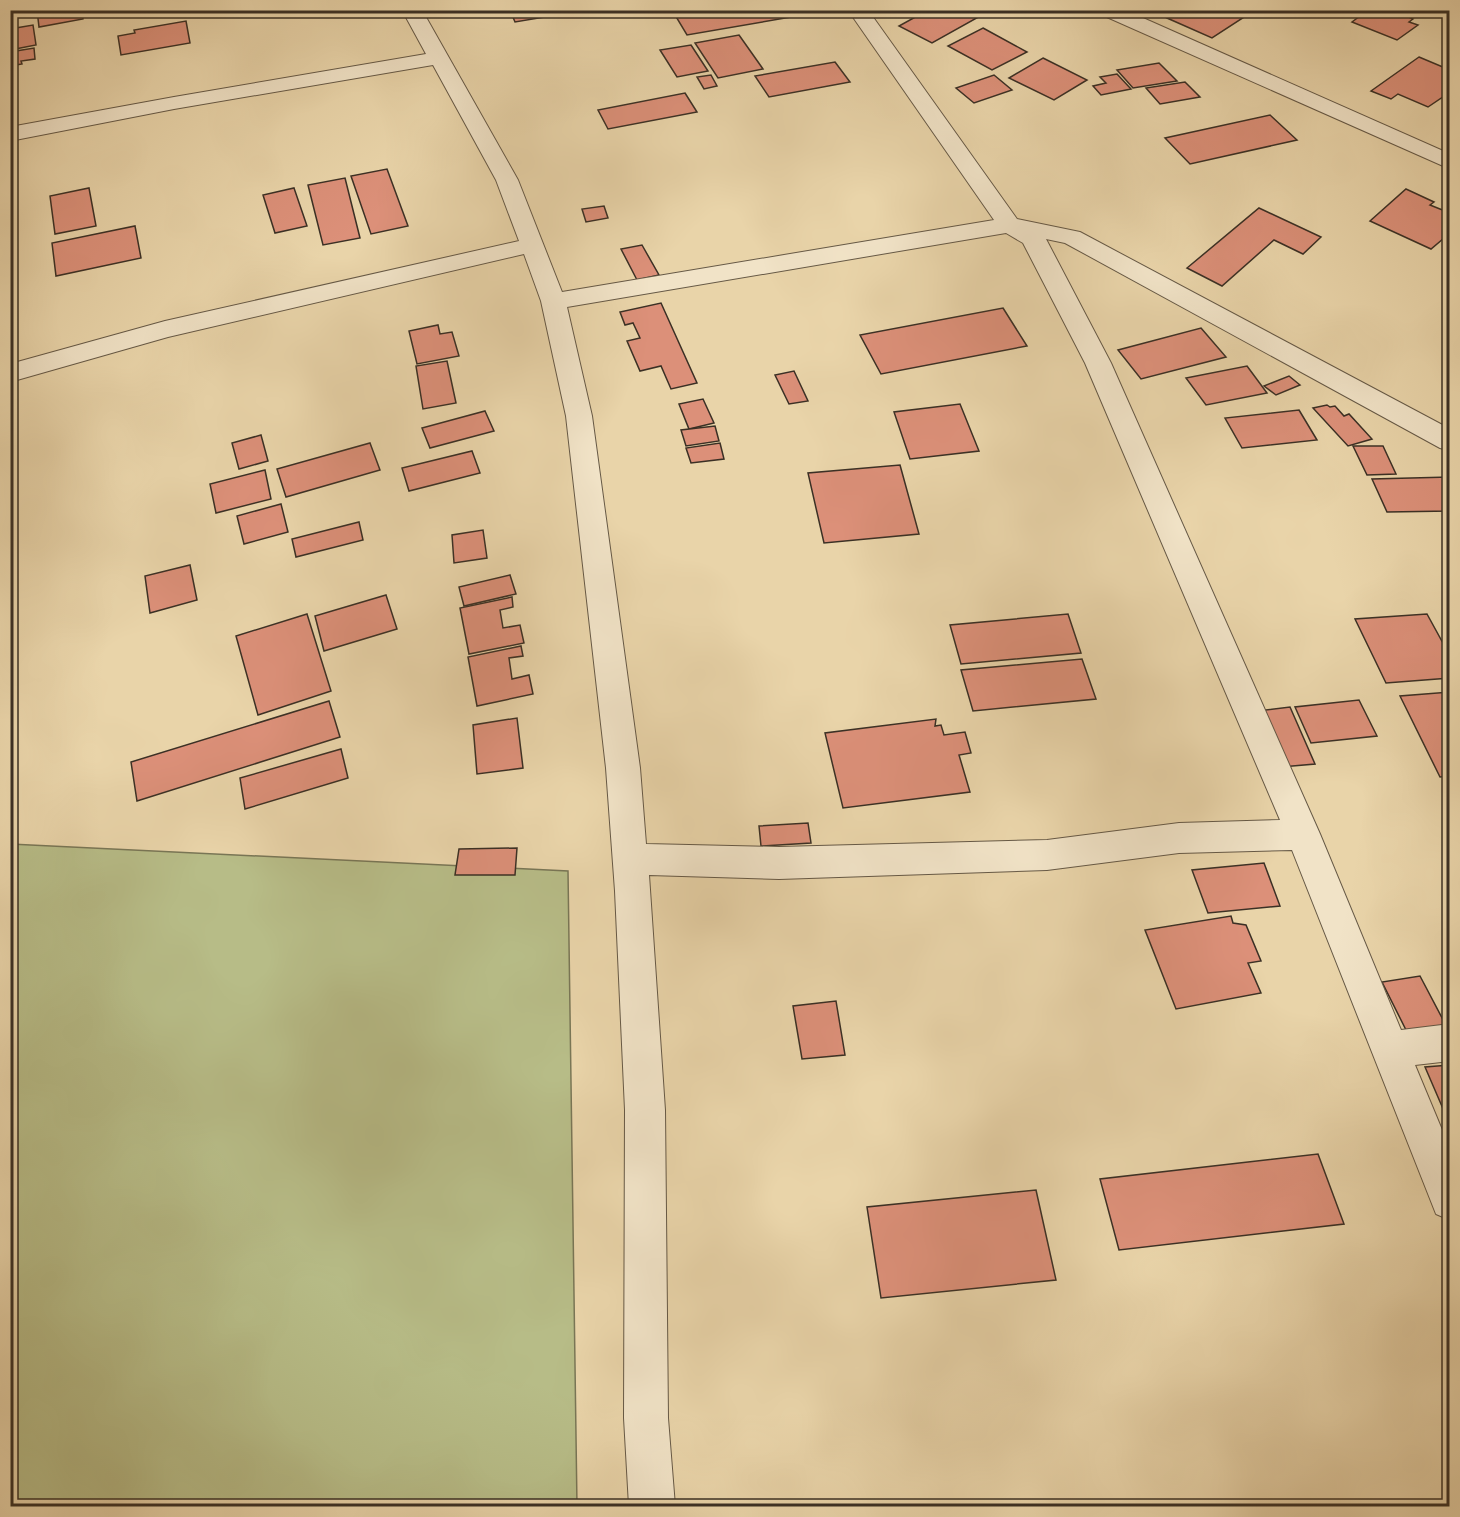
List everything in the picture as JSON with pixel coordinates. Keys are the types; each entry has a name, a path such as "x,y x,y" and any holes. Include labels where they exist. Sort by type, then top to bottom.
{"street":[{"path":"412,10 507,180 534,245 553,301 581,428 619,732 630,859 645,1110 646,1418 652,1506"},
{"path":"858,10 1009,225 1033,238 1098,363 1303,834 1449,1200"},
{"path":"1107,10 1449,162"},
{"path":"10,134 185,101 439,58"},
{"path":"553,301 1009,225 1072,237 1449,441"},
{"path":"10,373 165,329 534,245"},
{"path":"630,859 779,863 1047,855 1179,838 1303,834"},
{"path":"1389,1050 1449,1042"}],"green space":[{"path":"10,844 568,871 577,1506 11,1506"}],"building":[{"path":"37,10 82,10 83,19 39,27"},
{"path":"510,10 548,10 551,16 515,22"},
{"path":"672,10 793,10 797,16 687,35"},
{"path":"928,10 991,10 932,43 899,26"},
{"path":"1179,10 1255,10 1212,38 1167,18"},
{"path":"1368,10 1393,10 1413,19 1409,22 1418,25 1397,40 1352,22"},
{"path":"186,21 190,43 121,55 118,36 135,33 134,30"},
{"path":"33,25 36,45 10,50 10,29"},
{"path":"983,28 1027,52 992,70 948,46"},
{"path":"739,35 763,69 718,78 695,43"},
{"path":"691,45 708,71 677,77 660,50"},
{"path":"34,48 35,59 21,61 22,64 10,66 10,52"},
{"path":"1419,57 1450,70 1450,92 1428,107 1398,94 1391,99 1371,91"},
{"path":"1043,58 1087,80 1054,100 1009,78"},
{"path":"835,62 850,82 769,97 755,76"},
{"path":"1159,63 1177,81 1133,88 1117,70"},
{"path":"1117,74 1131,89 1101,95 1093,86 1106,83 1100,77"},
{"path":"711,75 717,86 704,89 697,77"},
{"path":"994,75 1012,90 974,103 956,88"},
{"path":"1185,82 1200,97 1160,104 1146,88"},
{"path":"685,93 697,112 608,129 598,110"},
{"path":"1270,115 1297,140 1190,164 1165,138"},
{"path":"387,169 408,226 371,234 351,176"},
{"path":"345,178 360,238 323,245 308,185"},
{"path":"89,188 96,226 55,234 50,196"},
{"path":"294,188 307,226 275,233 263,195"},
{"path":"1406,189 1434,202 1430,205 1450,213 1444,218 1450,221 1450,233 1431,249 1370,221"},
{"path":"604,206 608,218 586,222 582,209"},
{"path":"1259,208 1321,237 1303,254 1274,240 1222,286 1187,268"},
{"path":"135,226 141,258 56,276 52,243"},
{"path":"642,245 659,275 637,280 621,249"},
{"path":"661,303 697,383 671,389 661,366 640,371 627,341 640,338 633,323 625,325 620,312"},
{"path":"1003,308 1027,346 881,374 860,335"},
{"path":"438,325 440,334 452,332 459,356 417,364 409,331"},
{"path":"1201,328 1226,357 1141,379 1118,350"},
{"path":"447,361 456,403 423,409 416,366"},
{"path":"1247,366 1267,393 1206,405 1186,378"},
{"path":"794,371 808,401 789,404 775,375"},
{"path":"1289,376 1300,385 1276,395 1264,386"},
{"path":"703,399 714,423 689,429 679,404"},
{"path":"960,404 979,451 910,459 894,412"},
{"path":"1335,406 1344,416 1349,414 1372,439 1348,446 1313,408"},
{"path":"1299,410 1317,440 1242,448 1225,418"},
{"path":"485,411 494,431 430,448 422,428"},
{"path":"715,426 719,441 686,446 681,430"},
{"path":"261,435 268,461 239,469 232,443"},
{"path":"370,443 380,470 286,497 277,469"},
{"path":"720,443 724,459 691,463 686,448"},
{"path":"1353,446 1383,446 1396,474 1367,475"},
{"path":"472,451 480,473 409,491 402,468"},
{"path":"900,465 919,534 824,543 808,473"},
{"path":"265,470 271,499 216,513 210,484"},
{"path":"1450,477 1450,511 1387,512 1372,479"},
{"path":"281,504 288,532 244,544 237,516"},
{"path":"359,522 363,540 296,557 292,539"},
{"path":"483,530 487,558 454,563 452,535"},
{"path":"190,565 197,600 150,613 145,576"},
{"path":"510,575 516,594 464,606 459,587"},
{"path":"386,595 397,629 324,651 315,616"},
{"path":"512,597 513,607 500,610 503,628 520,625 524,643 469,654 460,608"},
{"path":"307,614 331,691 258,715 236,636"},
{"path":"1068,614 1081,653 961,664 950,625"},
{"path":"1427,614 1450,656 1450,678 1386,683 1355,619"},
{"path":"521,646 523,656 509,658 512,679 529,675 533,694 477,706 468,657"},
{"path":"1082,659 1096,699 973,711 961,670"},
{"path":"1450,692 1450,776 1440,777 1400,696"},
{"path":"1359,700 1377,736 1311,743 1295,707"},
{"path":"329,701 340,737 137,801 131,762"},
{"path":"1290,707 1315,764 1281,767 1257,711"},
{"path":"517,718 523,768 477,774 473,725"},
{"path":"936,719 935,726 941,725 944,735 965,732 971,753 959,755 970,792 843,808 825,733"},
{"path":"341,749 348,778 245,809 240,778"},
{"path":"808,823 811,843 761,846 759,826"},
{"path":"517,848 515,875 455,875 459,849"},
{"path":"1264,863 1280,906 1208,913 1192,870"},
{"path":"1231,916 1233,923 1246,925 1261,961 1248,963 1261,993 1176,1009 1145,930"},
{"path":"1420,976 1450,1033 1411,1040 1382,982"},
{"path":"836,1001 845,1055 802,1059 793,1006"},
{"path":"1450,1065 1450,1125 1425,1067"},
{"path":"1318,1154 1344,1224 1119,1250 1100,1179"},
{"path":"1036,1190 1056,1280 881,1298 867,1207"}]}
